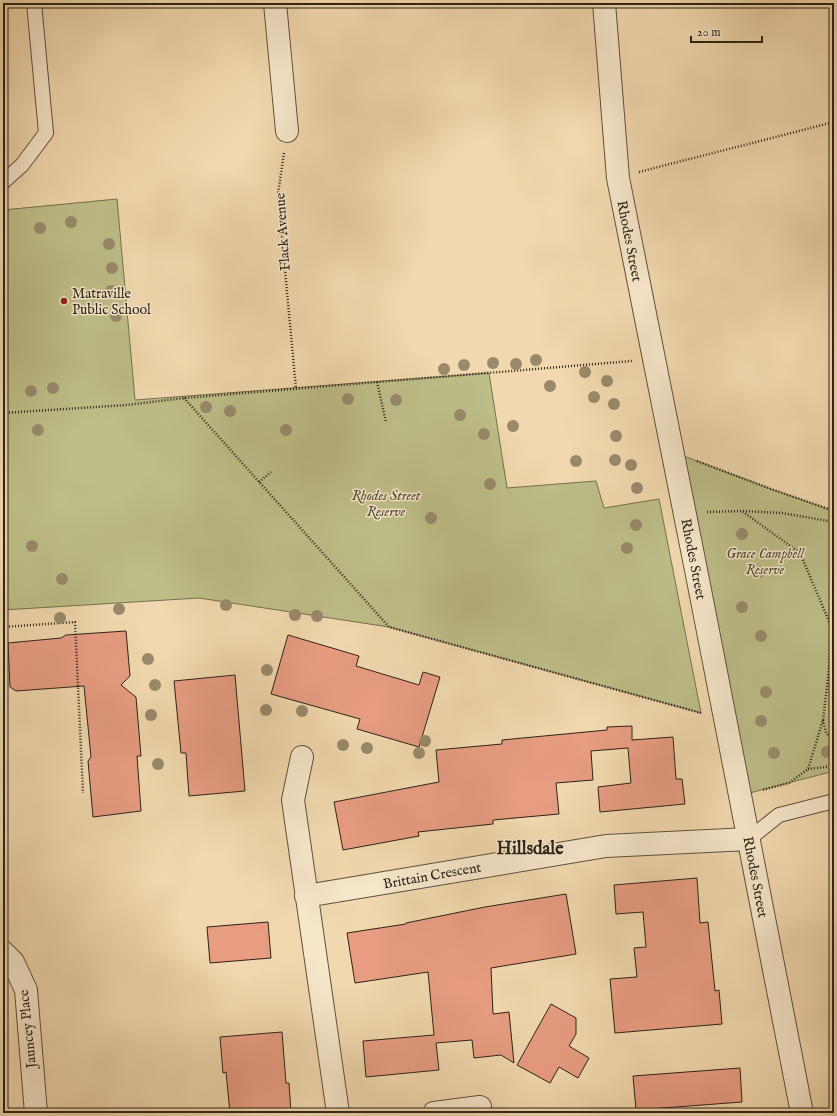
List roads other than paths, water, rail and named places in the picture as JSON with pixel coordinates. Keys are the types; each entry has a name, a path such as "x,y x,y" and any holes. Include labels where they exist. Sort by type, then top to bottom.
{"street":[{"path":"275,3 287,130"},
{"name":"Rhodes Street","path":"604,3 618,178 802,1113"},
{"path":"302,757 293,800 338,1113"},
{"name":"Brittain Crescent","path":"306,896 606,846 749,839"},
{"name":"Jauncey Place","path":"3,952 13,962 26,990 36,1113"},
{"path":"434,1113 480,1107"}],"lane":[{"path":"3,182 22,165 46,133 34,3"},
{"path":"749,839 780,815 834,801"}],"place":[{"name":"Matraville Public School","path":"64,301"}],"district":[{"name":"Hillsdale","path":"530,848"}],"park label":[{"name":"Rhodes Street Reserve","path":"386,504"},
{"name":"Grace Campbell Reserve","path":"765,562"}]}
